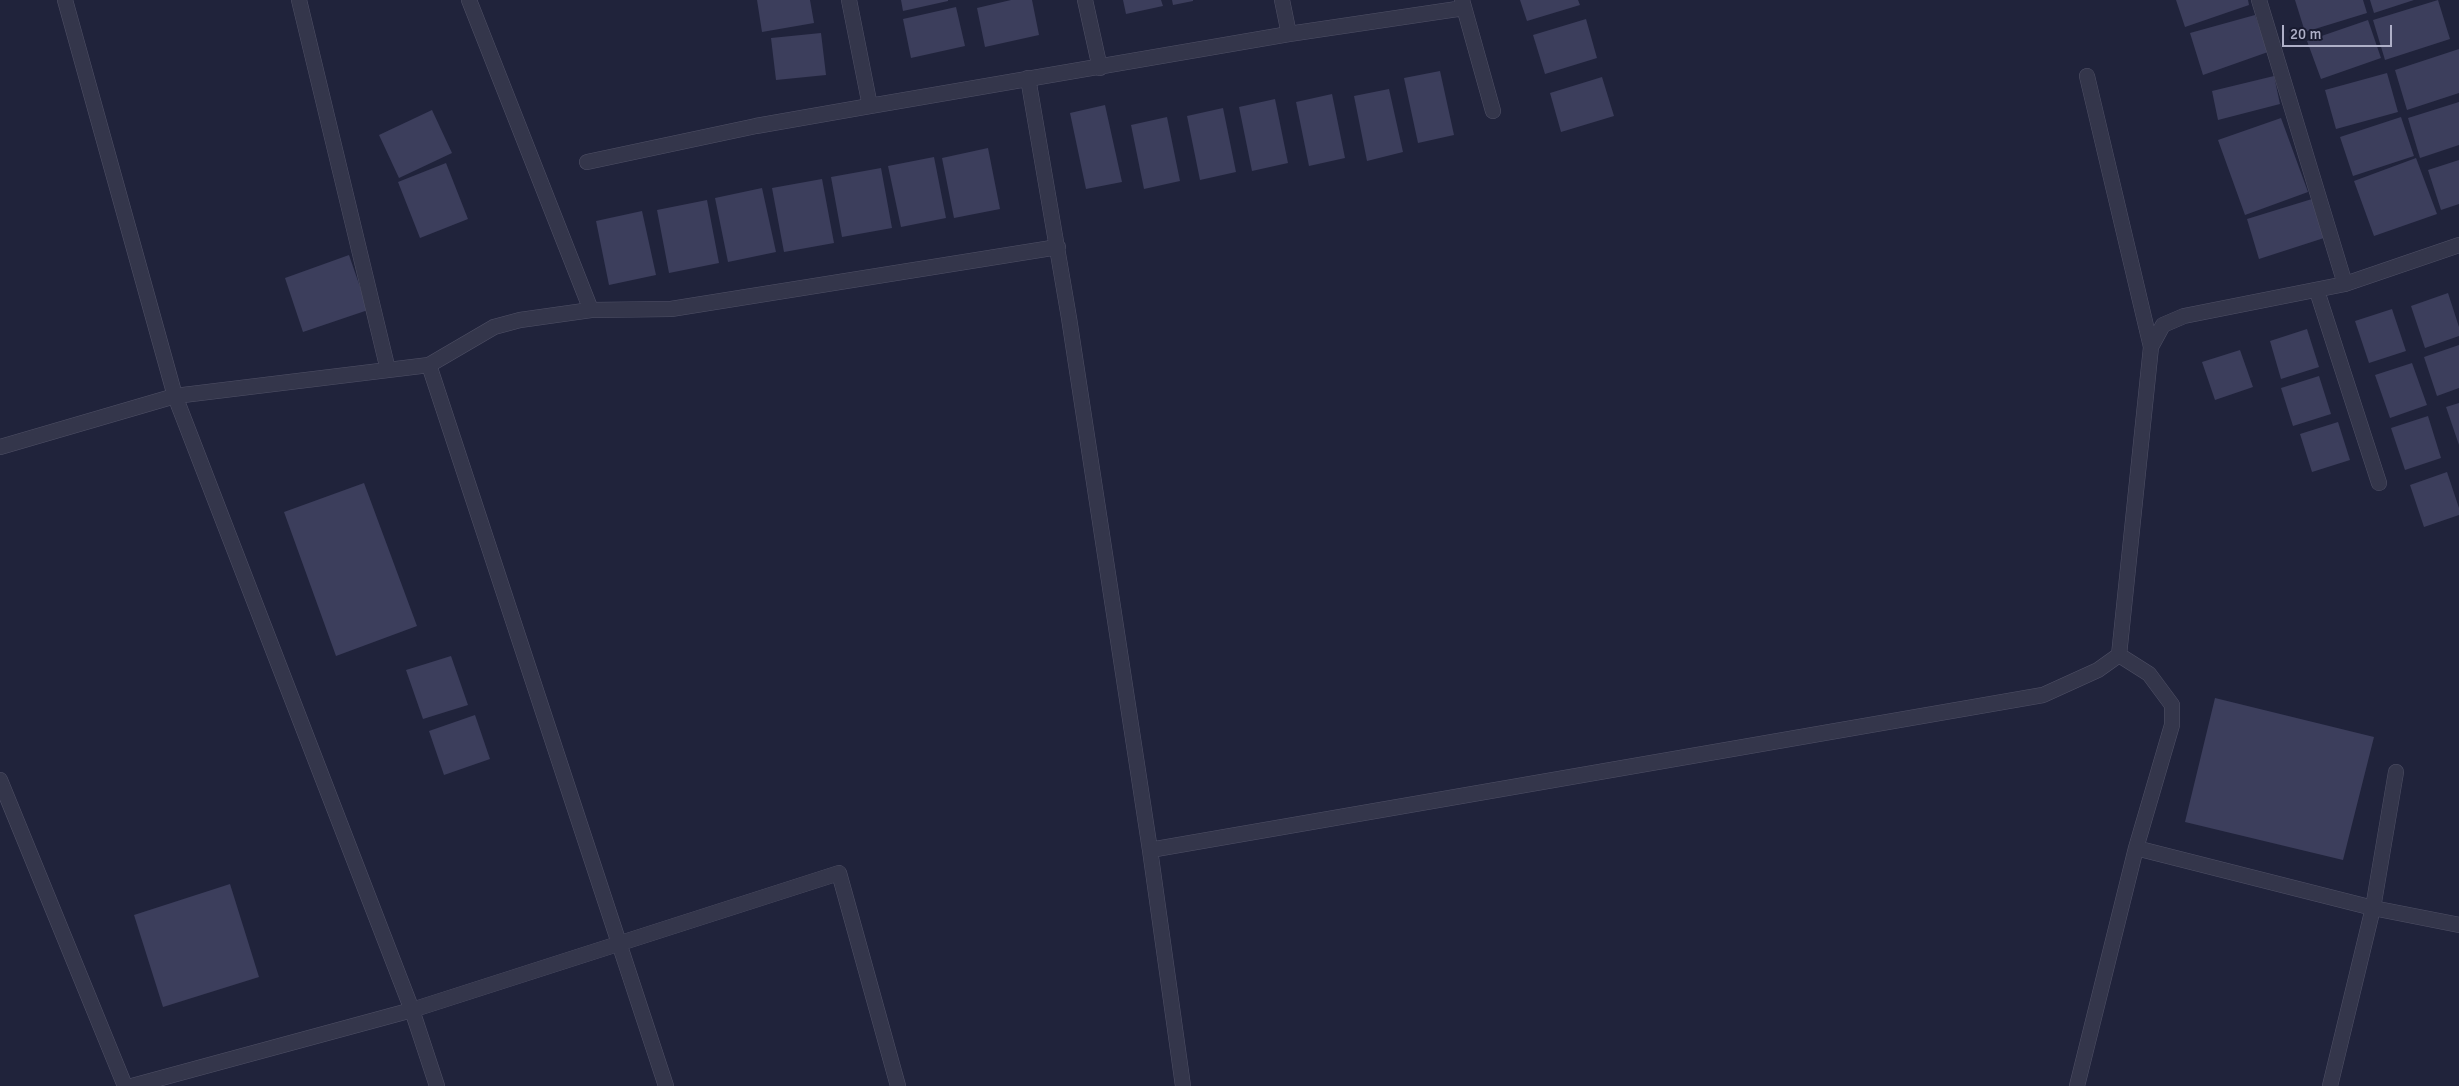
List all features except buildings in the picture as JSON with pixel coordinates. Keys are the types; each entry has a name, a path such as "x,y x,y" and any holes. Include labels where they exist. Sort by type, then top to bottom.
{"street":[{"path":"65,0 175,396 412,1010 437,1086"},
{"path":"299,0 388,370"},
{"path":"469,0 591,310"},
{"path":"849,0 870,106"},
{"path":"1085,0 1100,68"},
{"path":"1282,0 1289,34"},
{"path":"2259,0 2345,284"},
{"path":"587,162 756,126 1463,4 1493,111"},
{"path":"1150,850 2043,695 2098,670 2119,655 2151,346 2087,76"},
{"path":"1028,78 1058,247 1150,850 1183,1086"},
{"path":"2151,346 2164,325 2184,316 2345,284 2459,245"},
{"path":"0,447 175,396 429,365 494,328 520,320 591,310 671,309 1058,247"},
{"path":"2317,291 2378,484"},
{"path":"429,365 617,944 666,1086"},
{"path":"2077,1086 2136,848 2172,725 2172,705 2149,674 2119,655"},
{"path":"2330,1086 2373,908 2396,772"},
{"path":"0,780 125,1086"},
{"path":"2136,848 2373,908 2459,925"},
{"path":"132,1086 412,1010 839,873 898,1086"}]}
